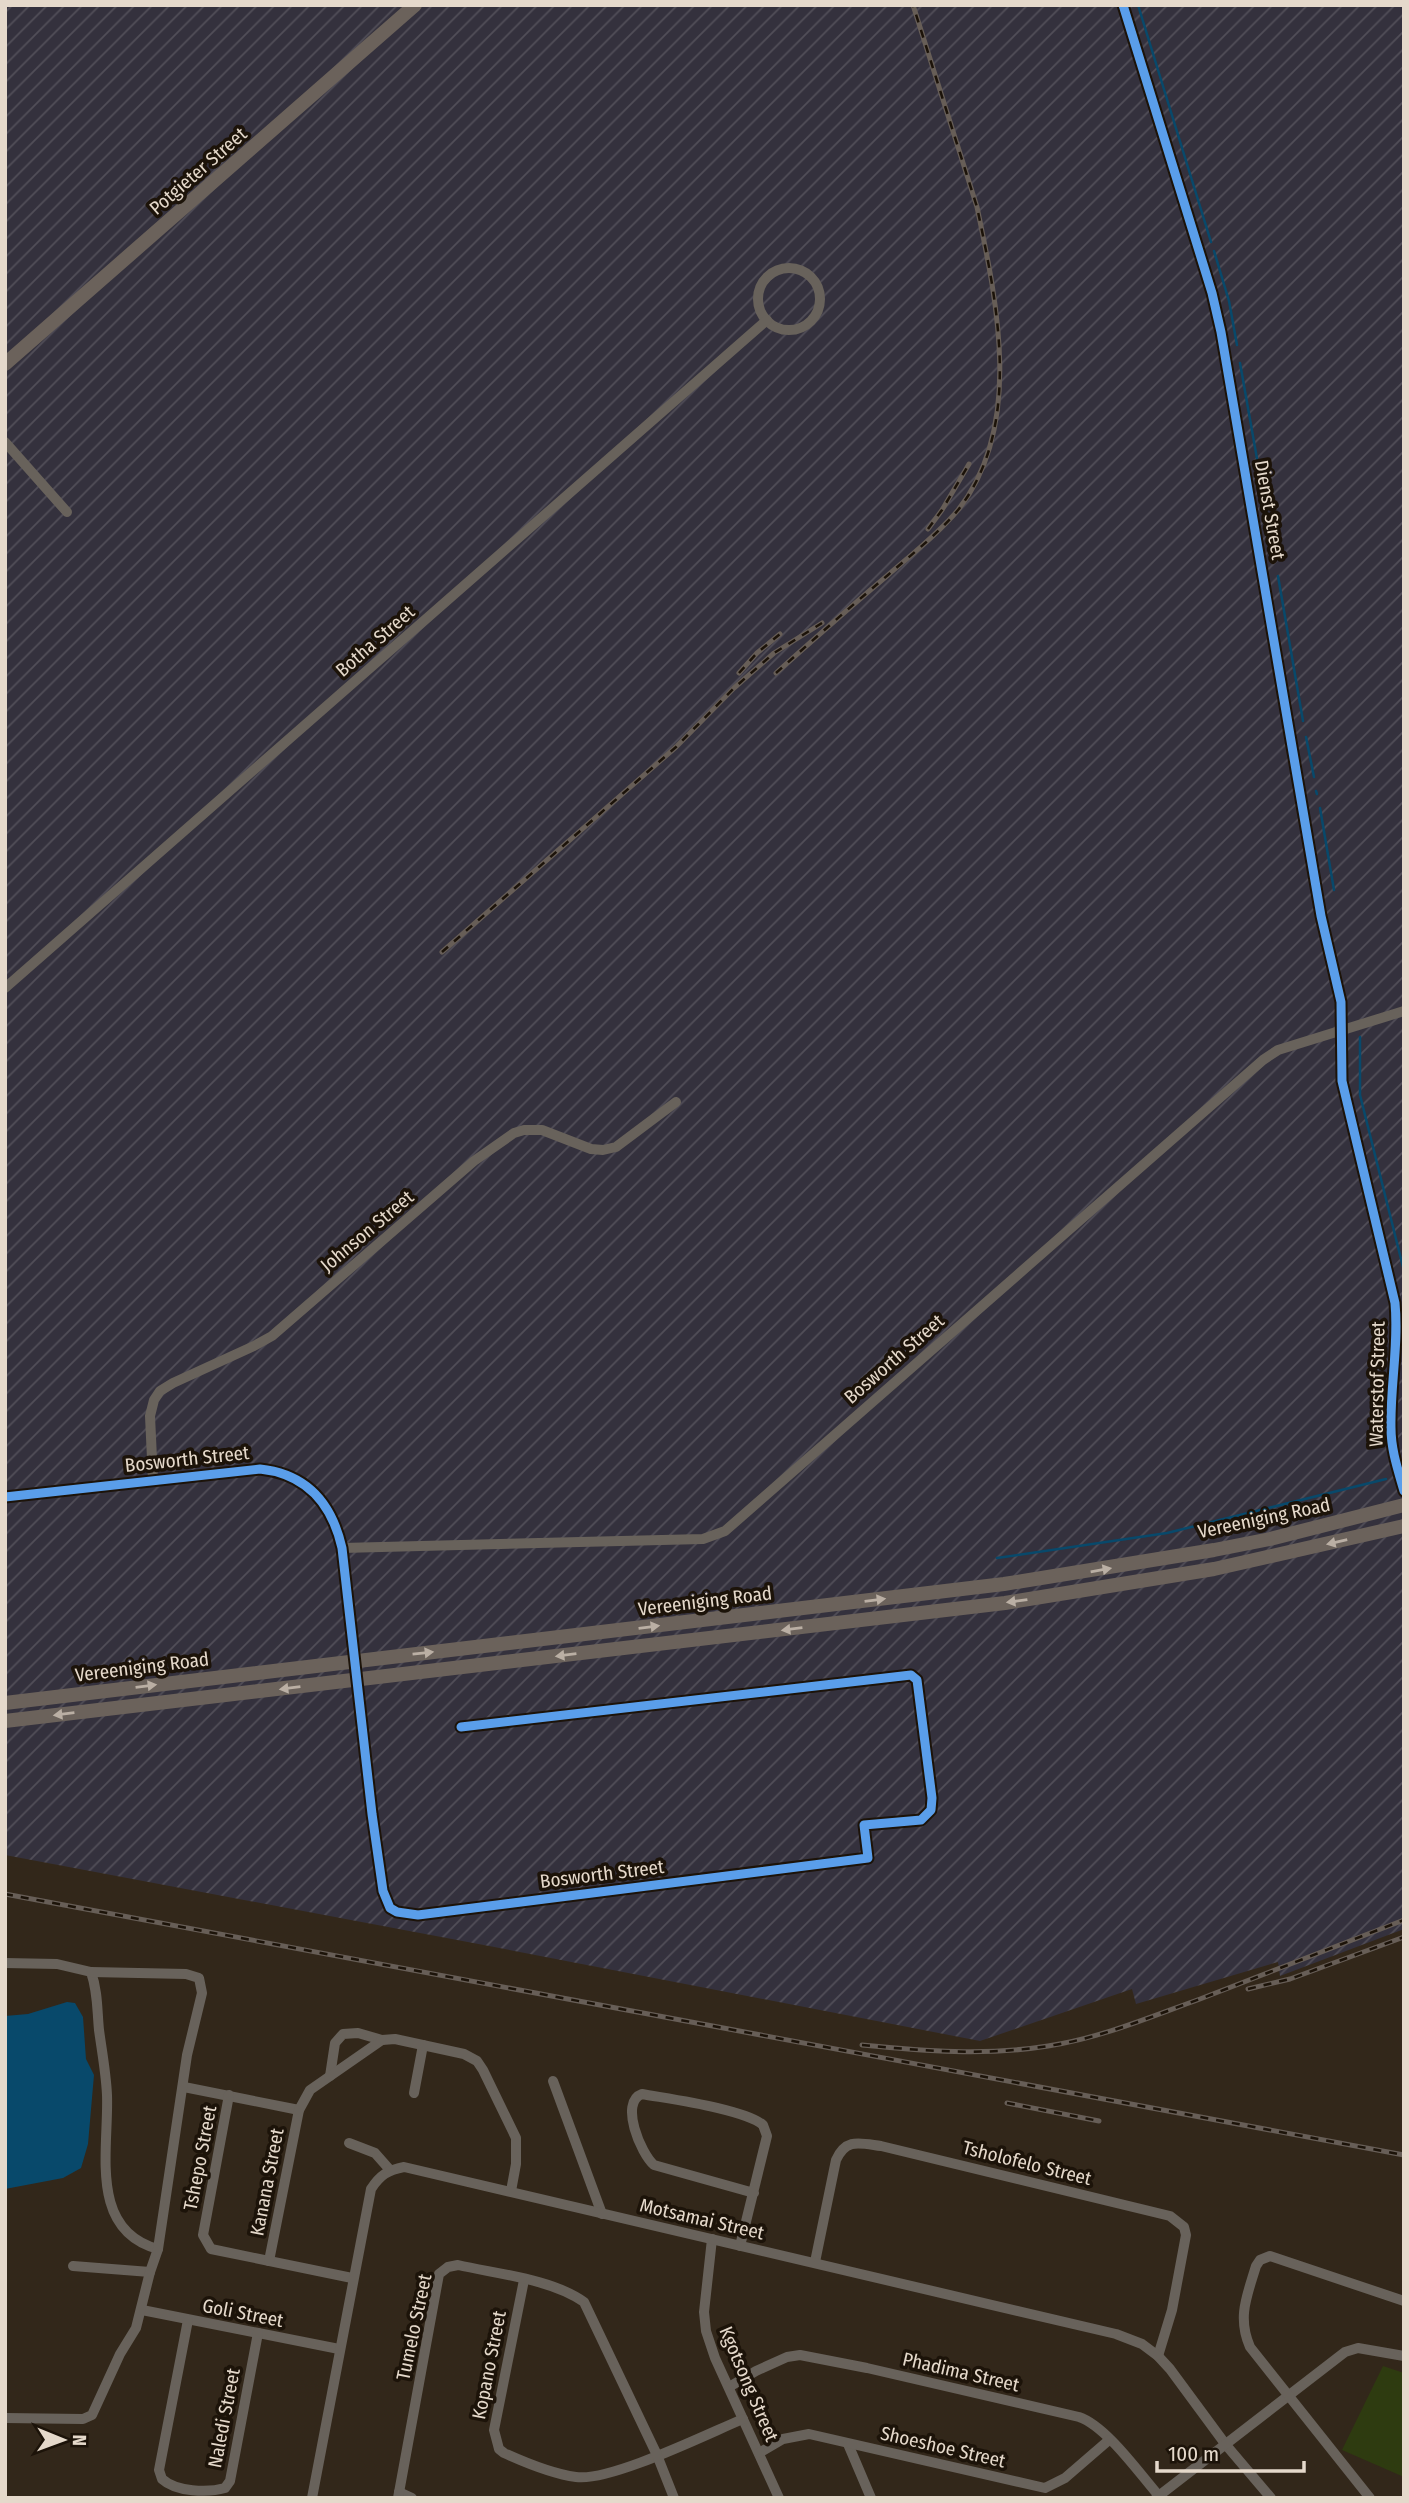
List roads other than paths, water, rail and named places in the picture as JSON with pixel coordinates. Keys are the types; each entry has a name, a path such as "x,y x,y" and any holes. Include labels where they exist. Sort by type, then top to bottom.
{"main road":[{"name":"Potgieter Street","path":"5,364 415,5"},
{"name":"Vereeniging Road","path":"5,1703 1044,1578 1270,1539 1404,1505"},
{"name":"Vereeniging Road","path":"5,1721 854,1622 1074,1593 1272,1557 1404,1526"}],"street":[{"name":"Dienst Street","path":"1123,5 1212,293 1221,332 1321,916 1341,1002 1343,1030"},
{"path":"786,269 796,269 812,279 818,287 820,306 810,323 802,328 783,330 766,320 761,312 759,293 769,276 786,269"},
{"name":"Botha Street","path":"5,988 766,320"},
{"path":"5,442 67,512"},
{"name":"Bosworth Street","path":"342,1548 703,1539 725,1531 1241,1078 1278,1050 1404,1012"},
{"name":"Waterstof Street","path":"1343,1030 1342,1081 1346,1102 1395,1303 1391,1427 1393,1451 1404,1491"},
{"name":"Johnson Street","path":"153,1480 150,1416 154,1400 160,1391 173,1382 254,1346 272,1335 474,1161 514,1133 524,1130 542,1130 591,1149 616,1147 676,1102"},
{"name":"Bosworth Street","path":"5,1497 245,1469 273,1470 287,1474 324,1503 332,1514 342,1548 383,1891 390,1908 404,1915 868,1858 864,1825 921,1819 931,1810 932,1798 917,1680 911,1675 461,1727"},
{"path":"5,1963 57,1964 91,1972 163,1972 195,1976 200,1978 202,1993 190,2038 158,2249 136,2328 120,2354 97,2407 88,2418 5,2418"},
{"path":"91,1972 98,1998 106,2077 104,2174 107,2195 132,2238 143,2245 158,2249"},
{"path":"330,2076 335,2043 343,2034 358,2033 382,2040 395,2039 464,2054 477,2061 516,2137 516,2164 511,2191"},
{"path":"184,2087 299,2109 310,2090 382,2040"},
{"path":"414,2094 423,2045"},
{"path":"553,2081 602,2214"},
{"path":"740,2246 754,2193 766,2136 763,2125 751,2117 695,2104 642,2094 635,2096 632,2116 641,2148 654,2165 754,2193"},
{"name":"Tshepo Street","path":"229,2095 203,2235 211,2249 352,2278"},
{"name":"Kanana Street","path":"269,2261 299,2109"},
{"path":"312,2498 338,2349 371,2189 378,2178 390,2170 375,2153 349,2143"},
{"name":"Tsholofelo Street","path":"814,2262 835,2160 840,2151 852,2144 894,2149 1170,2216 1184,2227 1186,2235 1172,2310 1158,2356"},
{"name":"Motsamai Street","path":"390,2170 404,2167 511,2191 1116,2334 1142,2344 1158,2356 1226,2445 1271,2498"},
{"name":"Kgotsong Street","path":"712,2239 704,2321 715,2358 779,2498"},
{"path":"1370,2498 1250,2347 1243,2330 1248,2292 1260,2259 1269,2256 1404,2301"},
{"path":"72,2266 150,2272"},
{"name":"Tumelo Street","path":"398,2495 439,2274 447,2267 458,2266 569,2291 584,2302 657,2455 674,2498"},
{"name":"Kopano Street","path":"524,2280 494,2430 499,2449 553,2472 578,2478 627,2468 743,2419"},
{"name":"Goli Street","path":"142,2310 338,2349"},
{"name":"Naledi Street","path":"188,2320 159,2470 162,2479 176,2487 215,2491 225,2488 230,2481 258,2333"},
{"path":"1157,2497 1345,2352 1358,2348 1404,2356"},
{"name":"Phadima Street","path":"729,2387 787,2357 800,2355 1079,2417 1094,2424 1157,2497"},
{"name":"Shoeshoe Street","path":"759,2453 798,2434 825,2436 848,2444 1045,2488 1065,2478 1108,2440"},
{"path":"848,2444 871,2498"},
{"path":"398,2495 412,2498"}],"water":[{"path":"67,2002 75,2003 83,2017 86,2059 94,2075 88,2144 81,2168 63,2178 5,2189 5,2016 28,2014"}],"waterway":[{"path":"1138,5 1211,242"},
{"path":"1214,251 1229,301 1237,345"},
{"path":"1240,363 1275,560"},
{"path":"1278,576 1303,721"},
{"path":"1306,737 1314,777"},
{"path":"1320,808 1334,890"},
{"path":"1360,1037 1360,1095 1404,1271"},
{"path":"997,1558 1167,1533 1386,1479"}],"railway":[{"path":"776,673 950,519 979,477 992,441 1000,363 992,283 977,207 913,5"},
{"path":"928,529 969,464"},
{"path":"442,952 676,747 734,688 774,653 822,623"},
{"path":"739,673 780,634"},
{"path":"5,1894 1404,2155"},
{"path":"862,2045 978,2052 1025,2049 1068,2042 1144,2020 1404,1920"},
{"path":"1248,1989 1290,1979 1404,1937"},
{"path":"1007,2103 1099,2121"}]}
